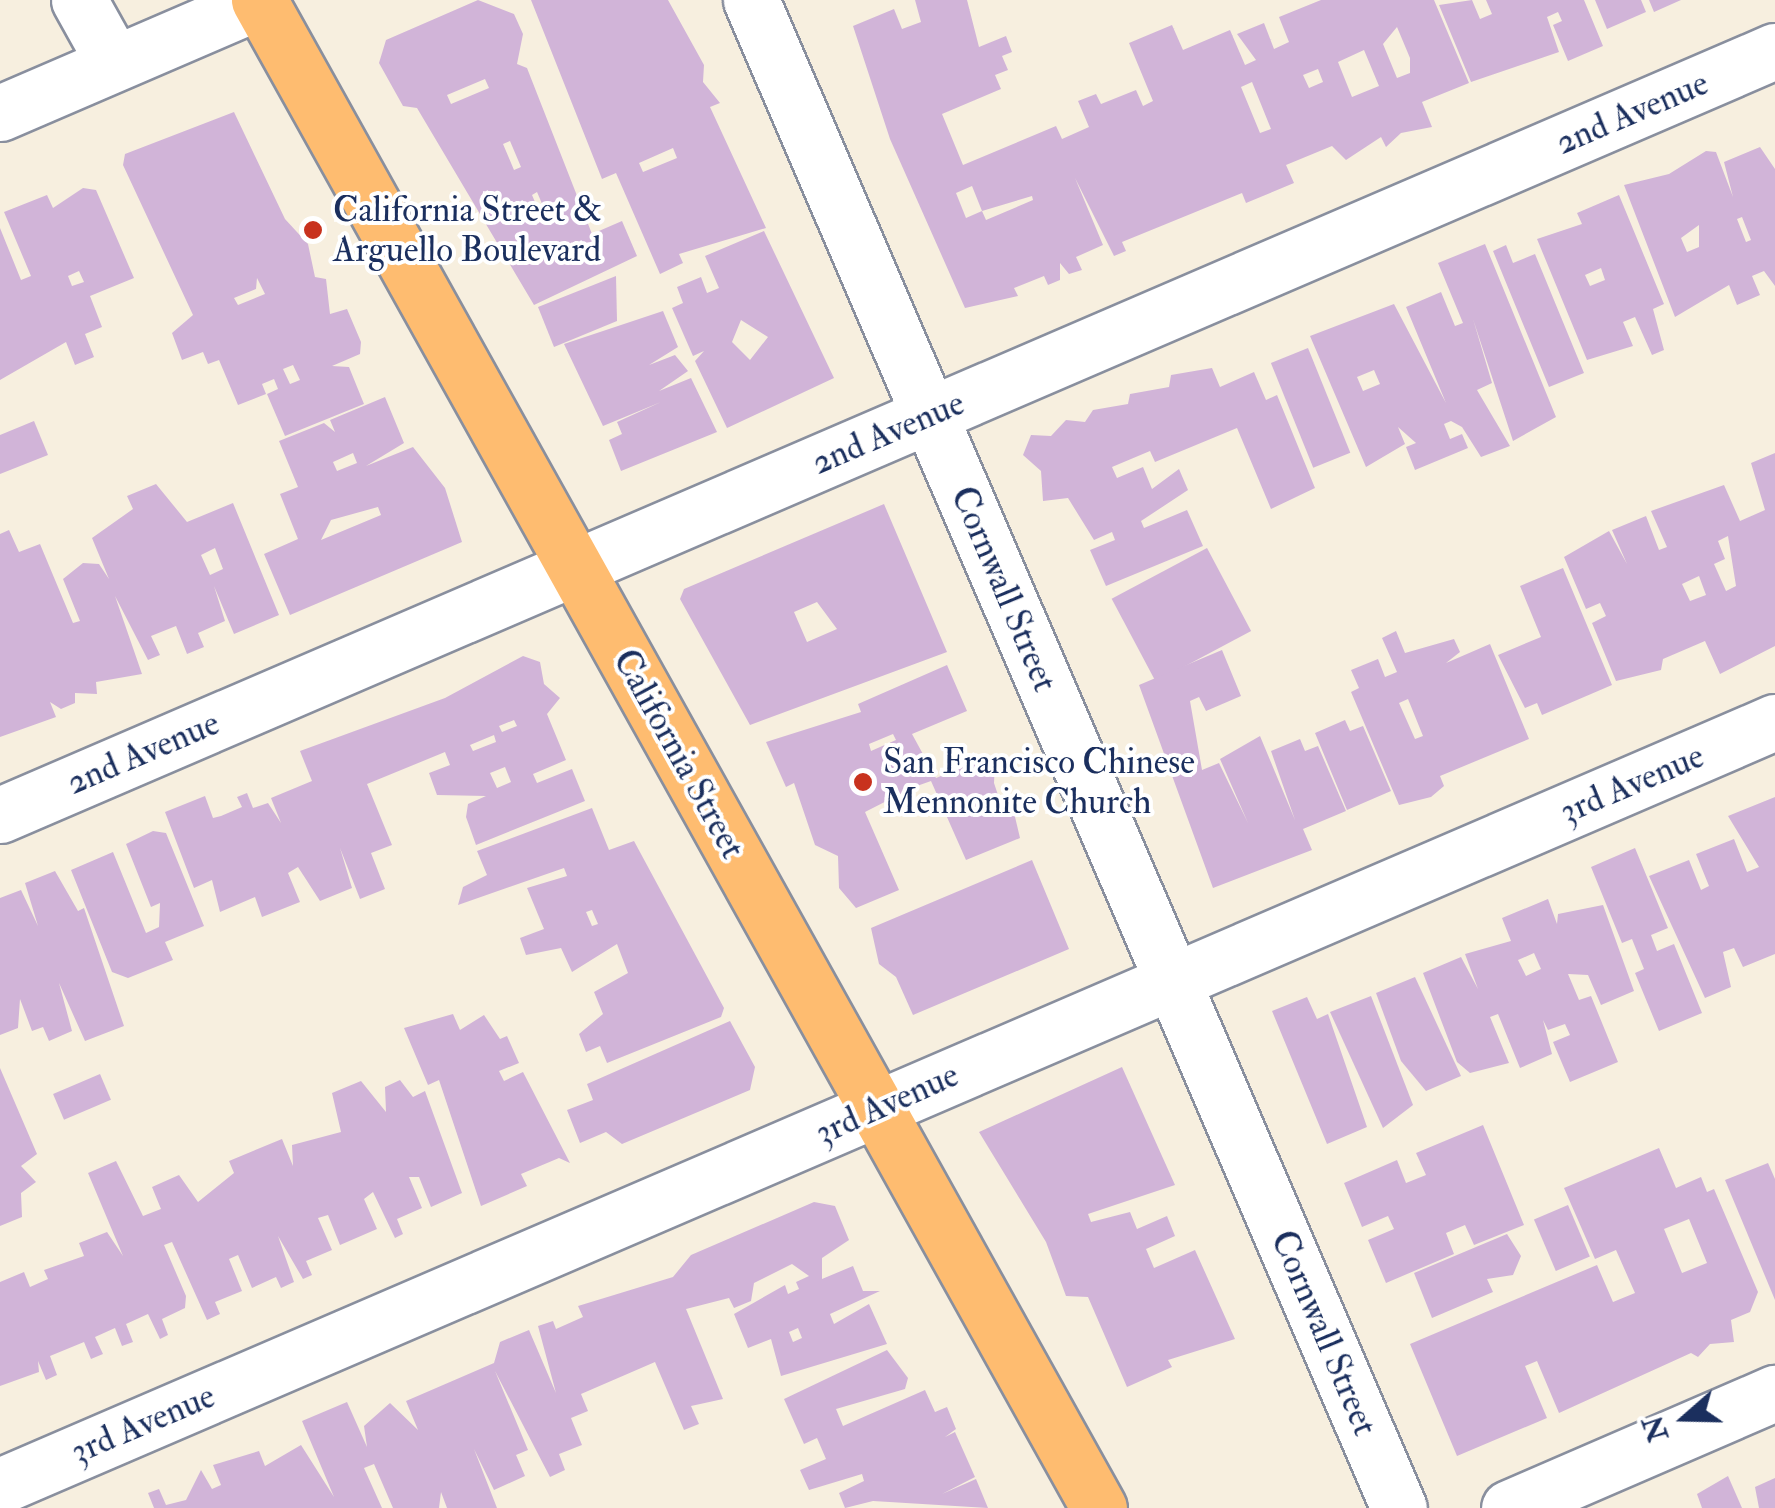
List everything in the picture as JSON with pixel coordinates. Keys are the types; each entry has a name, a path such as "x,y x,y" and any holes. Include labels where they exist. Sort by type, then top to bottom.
{"main road":[{"name":"California Street","path":"260,0 1098,1508"}],"street":[{"path":"80,0 114,63"},
{"path":"0,113 260,0"},
{"name":"Cornwall Street","path":"751,0 1399,1508"},
{"name":"2nd Avenue","path":"0,815 1775,52"},
{"name":"3rd Avenue","path":"0,1486 1775,722"},
{"path":"1509,1508 1775,1394"}],"building":[{"path":"478,0 514,14 523,34 517,64 527,68 592,234 622,221 637,256 534,305 417,108 403,106 379,63 386,40","holes":["485,79 489,88 451,104 447,95","510,141 521,167 514,170 503,144","537,192 546,213 541,216 532,195"]},
{"path":"531,0 668,0 704,65 703,82 720,103 710,107 766,228 679,254 683,263 660,274 616,173 602,179","holes":["673,148 677,158 643,172 639,163"]},
{"path":"915,0 967,0 979,47 1006,36 1012,52 1002,56 1008,70 995,75 1001,89 942,114 963,165 1056,126 1062,139 1089,127 1078,101 1096,94 1101,104 1136,90 1143,106 1153,101 1129,43 1172,25 1183,50 1230,30 1245,65 1256,60 1237,34 1264,23 1274,49 1289,42 1279,17 1321,0 1434,0 1469,83 1422,102 1432,127 1401,133 1386,147 1381,137 1346,160 1332,146 1286,165 1294,183 1246,203 1242,193 1122,242 1126,251 1114,256 1075,178 1103,245 1076,257 1082,270 1069,274 1060,263 1060,280 1048,285 1044,276 1014,288 1018,296 965,308 890,139 853,26 894,9 902,29 921,22","holes":["1397,27 1410,58 1410,73 1397,78 1383,44","1364,50 1379,86 1352,97 1338,62","1318,69 1323,82 1309,88 1303,75","1252,82 1271,129 1260,133 1241,87","972,186 982,211 966,218 956,193","1032,196 1033,200 986,220 982,211"]},
{"path":"1472,0 1480,19 1492,14 1486,0 1584,0 1603,46 1568,61 1553,25 1562,21 1558,12 1547,17 1559,52 1471,82 1439,5"},
{"path":"1595,0 1641,0 1646,12 1607,29"},
{"path":"1649,0 1681,0 1654,12"},
{"path":"234,112 285,219 308,244 315,277 326,279 330,314 347,309 361,342 360,354 332,366 349,367 364,404 285,436 267,394 278,389 274,379 262,384 266,394 238,405 219,360 208,364 203,352 182,360 172,333 193,315 123,165 125,154","holes":["257,278 265,294 238,305 234,298 256,289","293,365 300,380 290,384 283,369"]},
{"path":"1760,147 1775,169 1775,286 1764,271 1752,276 1760,295 1737,305 1729,285 1675,317 1624,185 1669,174 1706,151 1716,152 1733,197 1724,162","holes":["1742,217 1751,240 1746,242 1737,219","1699,225 1699,247 1687,252 1681,238"]},
{"path":"83,188 96,190 134,278 90,296 102,327 85,334 94,357 75,365 66,342 0,380 0,228 21,280 31,276 4,212 47,195 53,208","holes":["79,271 84,282 72,286 68,276"]},
{"path":"1619,195 1664,304 1653,309 1664,350 1652,355 1635,317 1623,322 1633,346 1587,360 1537,239 1582,224 1577,213","holes":["1601,268 1605,280 1590,286 1585,275"]},
{"path":"764,231 834,378 727,428 695,361 704,351 693,356 672,308 683,303 677,287 701,277 707,293 719,288 705,256","holes":["741,320 768,337 750,360 732,342"]},
{"path":"1485,244 1556,417 1513,441 1473,319 1492,383 1477,390 1510,446 1481,457 1462,427 1451,421 1444,424 1450,439 1462,434 1468,448 1415,470 1406,447 1416,443 1398,427 1405,444 1366,467 1310,336 1394,304 1446,403 1406,307 1441,292 1455,326 1463,323 1438,263","holes":["1374,370 1380,384 1363,391 1357,377"]},
{"path":"1506,245 1513,263 1535,254 1584,373 1549,387 1493,251"},
{"path":"616,276 617,321 554,347 538,307"},
{"path":"663,311 678,347 649,365 675,355 688,371 659,391 691,378 717,432 621,471 609,440 622,434 617,422 661,402 603,426 564,344"},
{"path":"1308,348 1350,453 1313,468 1271,363"},
{"path":"1212,368 1220,387 1254,372 1266,400 1277,395 1315,488 1271,509 1237,428 1155,462 1150,451 1112,467 1117,478 1143,467 1152,489 1179,469 1188,490 1141,521 1144,528 1187,510 1203,546 1106,586 1090,550 1115,540 1112,532 1094,540 1068,498 1043,501 1041,471 1023,455 1031,435 1051,436 1066,420 1085,422 1093,410 1128,404 1130,394 1169,387 1171,375"},
{"path":"385,397 404,443 366,466 413,447 445,488 462,542 290,615 264,554 298,539 280,494 298,487 279,441 324,423 335,432 330,420","holes":["353,453 357,463 337,471 333,462","378,507 381,515 321,540 331,520"]},
{"path":"34,421 48,455 0,474 0,435"},
{"path":"1775,453 1775,646 1720,674 1705,641 1663,659 1661,670 1616,681 1592,623 1606,616 1600,603 1586,609 1564,557 1609,531 1627,564 1612,530 1646,516 1659,550 1667,547 1651,511 1724,485 1740,521 1765,510 1751,463","holes":["1728,536 1736,586 1726,591 1714,564 1725,559 1718,541","1699,576 1706,595 1690,601 1682,584"]},
{"path":"156,484 187,522 233,503 279,615 234,634 214,586 225,621 198,633 204,647 187,654 176,626 151,636 160,655 148,660 115,596 142,674 96,682 97,694 75,693 75,703 61,709 50,702 56,717 0,737 0,534 9,530 19,552 40,544 73,623 80,621 63,579 83,563 99,564 109,579 92,538 133,509 127,496","holes":["215,548 223,569 210,575 201,555"]},
{"path":"884,504 947,652 750,725 680,599 684,589","holes":["817,602 837,629 807,642 794,612"]},
{"path":"1207,548 1251,631 1156,682 1112,599"},
{"path":"1563,568 1612,685 1542,715 1537,703 1525,708 1498,655 1541,637 1520,586"},
{"path":"1396,631 1405,653 1454,639 1460,652 1446,663 1490,644 1529,739 1440,776 1444,786 1431,797 1399,805 1351,692 1359,688 1351,670 1378,659 1385,677 1397,672 1382,638","holes":["1408,699 1423,736 1415,739 1399,703"]},
{"path":"1222,650 1241,696 1206,711 1199,697 1190,701 1202,770 1219,763 1248,823 1220,759 1260,736 1295,820 1271,751 1300,739 1305,751 1318,746 1346,811 1303,829 1312,850 1213,888 1139,685"},
{"path":"523,656 540,662 544,684 560,698 547,714 566,760 533,774 537,783 572,769 585,801 476,845 466,817 468,804 486,796 437,795 429,773 450,765 445,752 367,784 392,845 371,853 385,889 360,899 340,848 352,888 320,901 298,867 288,873 300,902 262,917 255,897 220,912 212,880 194,888 165,812 205,796 213,818 242,807 237,797 247,793 253,808 268,803 281,823 271,798 312,781 300,751 445,698","holes":["514,720 517,726 502,732 499,726","494,735 496,742 473,751 470,745","505,767 511,782 497,788 490,773"]},
{"path":"947,665 967,711 912,734 936,778 986,758 995,763 994,783 999,798 1011,800 1020,838 966,860 931,781 914,787 865,812 899,890 856,908 839,888 838,856 815,845 794,783 786,787 766,742 861,712 858,704","holes":["893,734 896,740 871,751 869,744"]},
{"path":"1345,720 1350,731 1363,726 1391,791 1347,810 1315,733"},
{"path":"1775,797 1775,954 1743,967 1734,948 1723,952 1731,987 1705,998 1649,876 1689,860 1701,890 1709,886 1696,854 1734,839 1747,872 1759,867 1728,816"},
{"path":"592,808 609,850 634,841 724,1008 721,1017 607,1063 600,1046 586,1052 579,1034 603,1014 594,992 628,973 617,944 572,972 561,948 526,955 520,938 544,929 527,888 567,876 564,868 458,905 463,887 487,875 477,851","holes":["592,910 598,924 592,926 586,912"]},
{"path":"153,831 166,833 204,926 165,942 173,960 128,978 112,972 71,870 113,852 146,933 159,927 160,903 151,907 126,844"},
{"path":"1635,848 1668,928 1651,935 1657,951 1674,944 1702,1013 1659,1031 1635,973 1644,969 1632,939 1622,943 1591,867"},
{"path":"1032,860 1069,949 913,1015 896,977 879,964 871,928"},
{"path":"55,871 78,911 84,908 124,1026 85,1041 59,983 72,1031 49,1041 43,1027 32,1031 20,999 18,1028 0,1035 0,898 21,890 38,926 25,883"},
{"path":"1548,899 1557,924 1558,914 1603,905 1634,991 1601,1005 1588,975 1568,974 1579,1000 1591,996 1618,1062 1570,1082 1553,1042 1570,1035 1565,1024 1548,1030 1543,1020 1552,1054 1520,1068 1498,1014 1490,1017 1509,1063 1470,1073 1457,1062 1423,973 1461,957 1478,989 1465,954 1511,941 1502,918","holes":["1534,953 1541,969 1526,976 1518,960"]},
{"path":"1415,977 1461,1076 1426,1091 1401,1061 1376,993"},
{"path":"1371,996 1413,1105 1383,1128 1330,1012"},
{"path":"1307,997 1317,1019 1328,1014 1367,1127 1327,1144 1272,1011"},
{"path":"453,1014 460,1030 484,1015 500,1039 507,1036 519,1063 499,1071 504,1081 523,1072 570,1163 559,1158 521,1174 527,1186 481,1206 439,1080 428,1085 404,1028"},
{"path":"730,1021 755,1067 750,1090 622,1144 606,1132 580,1143 567,1110 593,1100 587,1084"},
{"path":"1122,1067 1175,1185 1088,1214 1091,1222 1130,1212 1137,1229 1167,1216 1175,1236 1146,1249 1154,1268 1195,1250 1235,1339 1168,1360 1172,1367 1127,1387 1088,1297 1066,1296 1046,1242 979,1132"},
{"path":"0,1068 37,1154 21,1166 36,1182 21,1193 22,1217 0,1226"},
{"path":"100,1074 111,1100 64,1120 53,1094"},
{"path":"400,1080 413,1097 425,1091 462,1193 431,1207 419,1177 409,1177 422,1208 397,1219 403,1234 395,1238 373,1192 364,1199 377,1229 340,1245 328,1215 318,1218 332,1250 306,1261 312,1275 303,1279 278,1236 294,1282 281,1288 276,1277 252,1288 238,1255 229,1259 242,1291 215,1302 220,1314 207,1320 172,1242 164,1245 186,1296 185,1308 162,1319 168,1335 160,1339 148,1314 126,1324 133,1342 122,1346 115,1328 95,1337 103,1354 91,1359 84,1342 50,1356 57,1375 46,1380 38,1361 39,1372 0,1386 0,1282 24,1272 30,1287 48,1279 44,1270 84,1256 79,1243 107,1232 123,1256 88,1173 116,1161 143,1216 161,1209 152,1187 179,1175 198,1202 234,1173 229,1161 282,1139 293,1166 292,1145 341,1132 332,1093 361,1081 386,1112 385,1087"},
{"path":"1483,1125 1524,1225 1474,1245 1465,1225 1446,1233 1454,1254 1386,1283 1368,1240 1394,1229 1388,1216 1362,1227 1344,1183 1397,1160 1406,1183 1426,1175 1416,1153"},
{"path":"1659,1148 1676,1188 1701,1177 1707,1192 1714,1189 1758,1292 1750,1312 1731,1320 1734,1342 1710,1344 1698,1357 1691,1353 1559,1413 1537,1361 1525,1366 1547,1418 1457,1456 1410,1344 1597,1265 1613,1302 1635,1293 1616,1250 1595,1259 1564,1188","holes":["1689,1219 1707,1263 1682,1273 1664,1229"]},
{"path":"1768,1163 1775,1179 1775,1300 1725,1180"},
{"path":"814,1202 835,1206 849,1240 822,1258 822,1279 853,1266 863,1291 880,1291 830,1314 834,1324 869,1304 887,1344 781,1376 771,1339 748,1348 734,1314 785,1285 788,1294 799,1289 796,1282 809,1276 792,1264 754,1283 751,1301 734,1308 729,1298 686,1309 723,1399 691,1406 699,1424 684,1430 655,1362 581,1394 588,1411 571,1418 582,1445 559,1454 565,1470 550,1477 495,1371 528,1450 516,1455 525,1476 494,1490 474,1449 497,1508 447,1508 441,1492 439,1508 393,1508 374,1464 364,1468 382,1508 154,1508 148,1493 159,1489 166,1505 186,1500 201,1470 212,1489 221,1485 213,1465 259,1451 265,1466 301,1445 334,1497 302,1421 347,1402 367,1447 364,1426 390,1403 418,1430 406,1401 494,1363 500,1342 529,1330 556,1393 538,1326 553,1321 556,1329 583,1317 578,1306 673,1277 691,1255","holes":["798,1328 802,1338 793,1342 789,1332"]},
{"path":"1568,1205 1590,1257 1556,1271 1534,1219"},
{"path":"1507,1234 1521,1256 1513,1275 1487,1279 1493,1292 1432,1318 1414,1273"},
{"path":"887,1350 908,1378 905,1389 836,1409 843,1426 925,1390 935,1412 947,1407 956,1429 945,1437 955,1432 975,1477 942,1494 976,1479 988,1508 873,1501 845,1508 839,1493 864,1481 862,1474 809,1490 800,1470 826,1459 817,1438 804,1444 784,1399"},
{"path":"1728,1476 1742,1508 1702,1508 1697,1494"},
{"path":"1775,1478 1775,1508 1759,1508 1755,1487"}],"place":[{"name":"California Street & Arguello Boulevard","path":"313,230"},
{"name":"San Francisco Chinese Mennonite Church","path":"863,782"}]}
